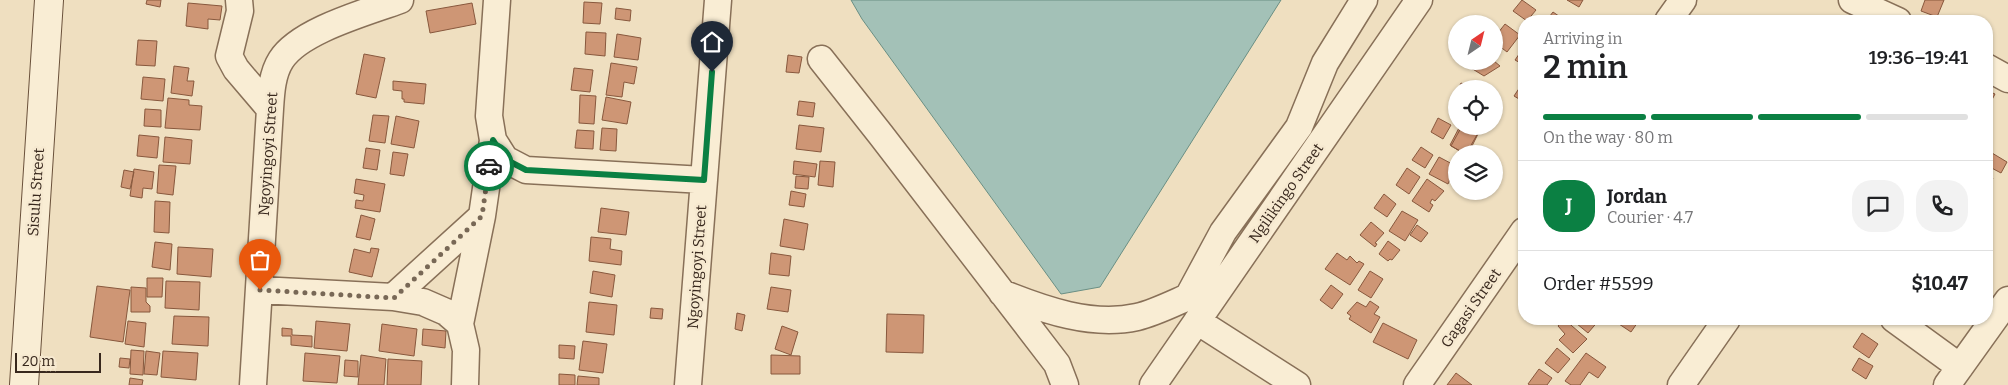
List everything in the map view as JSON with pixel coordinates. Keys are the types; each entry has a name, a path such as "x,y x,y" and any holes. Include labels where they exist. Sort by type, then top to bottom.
{"street":[{"name":"Sisulu Street","path":"24,385 49,0"},
{"path":"239,0 240,11 230,56 236,69 270,109"},
{"name":"Ngoyingoyi Street","path":"253,385 273,80 281,60 300,42 330,25 400,0"},
{"path":"465,385 466,350 460,324 482,216 493,140 489,116 497,0"},
{"name":"Ngoyingoyi Street","path":"688,385 718,0"},
{"path":"1002,293 1034,306 1092,320 1138,317 1188,298 1223,232 1299,128 1325,63 1364,0"},
{"name":"Ngilikingo Street","path":"1153,385 1419,0"},
{"path":"1672,15 1683,0"},
{"path":"1852,0 1885,15"},
{"path":"821,59 1057,364 1065,385"},
{"path":"1993,71 2008,79"},
{"path":"493,140 505,159 526,170 704,180"},
{"path":"394,298 482,216"},
{"name":"Gagasi Street","path":"1417,385 1518,240"},
{"path":"260,290 394,298 423,302 446,312 460,324"},
{"path":"1993,321 2008,300"},
{"path":"1197,321 1297,385"},
{"path":"1681,385 1723,325"},
{"path":"1900,325 1953,376 1990,325"}],"water":[{"path":"851,0 1281,0 1100,287 1061,294 862,19"}],"building":[{"path":"147,0 161,0 160,7 146,4"},
{"path":"1522,0 1536,10 1532,15 1519,15 1513,11"},
{"path":"1567,0 1583,0 1579,7"},
{"path":"1925,0 1944,0 1938,15 1921,11"},
{"path":"584,2 602,3 600,24 583,23"},
{"path":"188,3 222,6 220,20 208,19 208,29 186,26"},
{"path":"472,3 476,24 430,33 426,11"},
{"path":"616,8 631,10 630,21 615,19"},
{"path":"1505,24 1518,34 1518,38 1507,52 1503,49 1503,27"},
{"path":"586,32 606,33 605,56 585,54"},
{"path":"617,34 641,38 638,60 614,57"},
{"path":"138,40 157,41 155,66 136,65"},
{"path":"364,54 385,58 376,98 356,94"},
{"path":"788,55 802,57 799,73 786,72"},
{"path":"611,63 637,67 634,84 624,82 622,97 606,95"},
{"path":"174,66 189,68 187,81 194,81 192,96 171,93"},
{"path":"574,68 593,70 590,92 571,90"},
{"path":"1474,70 1494,70 1484,76"},
{"path":"143,77 165,79 163,101 141,99"},
{"path":"393,81 426,84 424,104 404,102 402,91 393,90"},
{"path":"1518,90 1518,98 1514,96"},
{"path":"580,95 596,96 594,124 579,123"},
{"path":"606,97 631,102 627,124 602,120"},
{"path":"168,98 189,100 189,105 202,106 200,130 165,128"},
{"path":"799,101 815,103 813,117 797,115"},
{"path":"145,109 161,110 161,127 144,126"},
{"path":"373,115 389,116 385,143 369,141"},
{"path":"396,116 419,121 414,148 391,144"},
{"path":"1438,118 1448,123 1448,130 1443,139 1431,132"},
{"path":"799,125 824,128 821,152 796,149"},
{"path":"602,128 617,129 616,151 600,150"},
{"path":"577,130 594,131 593,149 575,148"},
{"path":"139,135 159,137 157,158 137,156"},
{"path":"1455,135 1478,135 1472,145 1450,145"},
{"path":"1457,135 1477,135 1471,145 1452,145"},
{"path":"165,137 192,140 190,164 163,162"},
{"path":"1421,147 1433,155 1425,168 1412,160"},
{"path":"366,148 380,150 377,170 363,168"},
{"path":"393,152 408,154 404,176 390,174"},
{"path":"1993,154 2007,162 2001,173 1993,169"},
{"path":"1439,157 1448,162 1448,184 1429,174"},
{"path":"794,161 817,164 815,177 793,174"},
{"path":"820,161 835,162 833,187 818,185"},
{"path":"159,165 176,166 173,195 157,193"},
{"path":"1407,168 1420,177 1409,194 1396,185"},
{"path":"134,169 154,172 152,189 143,188 142,198 130,196"},
{"path":"124,170 134,172 130,189 121,187"},
{"path":"796,176 809,177 808,189 795,188"},
{"path":"356,179 385,184 380,212 355,208 356,200 363,201 364,195 354,193"},
{"path":"1427,179 1444,191 1435,201 1432,199 1430,203 1433,205 1429,212 1412,201"},
{"path":"791,191 806,194 804,207 789,205"},
{"path":"1384,194 1396,204 1387,217 1374,208"},
{"path":"155,201 170,202 169,233 154,232"},
{"path":"601,208 629,212 626,235 598,232"},
{"path":"1402,211 1418,220 1405,241 1389,231"},
{"path":"361,215 375,219 370,240 356,237"},
{"path":"784,219 808,224 804,250 780,246"},
{"path":"1371,222 1384,233 1375,243 1377,244 1375,247 1360,235"},
{"path":"1417,225 1428,233 1421,242 1410,235"},
{"path":"591,237 611,239 610,249 622,251 621,265 589,261"},
{"path":"1388,241 1400,250 1392,260 1388,261 1379,254"},
{"path":"155,242 172,244 170,270 152,267"},
{"path":"178,247 213,249 211,277 177,274"},
{"path":"371,248 379,249 372,277 349,272 354,249 370,253"},
{"path":"771,253 791,256 789,276 769,274"},
{"path":"1337,253 1347,260 1350,256 1357,263 1359,261 1364,264 1350,285 1325,269"},
{"path":"593,271 615,275 612,297 590,293"},
{"path":"1370,271 1383,279 1371,298 1358,290"},
{"path":"147,278 163,278 162,297 147,297"},
{"path":"166,281 200,282 199,310 165,308"},
{"path":"1331,285 1343,294 1332,309 1320,300"},
{"path":"97,286 130,290 123,342 90,337"},
{"path":"131,287 146,288 146,302 150,306 150,312 131,312"},
{"path":"771,287 791,290 788,312 767,309"},
{"path":"1370,301 1379,307 1374,314 1380,317 1371,333 1349,319 1351,316 1347,313 1357,302 1366,307"},
{"path":"589,302 617,305 614,335 586,332"},
{"path":"651,308 663,309 662,319 650,318"},
{"path":"737,313 745,315 742,331 735,329"},
{"path":"887,314 924,315 923,353 886,352"},
{"path":"174,316 209,317 208,346 172,344"},
{"path":"128,321 146,323 144,347 125,344"},
{"path":"316,321 350,324 347,351 314,348"},
{"path":"1383,323 1417,340 1408,359 1373,342"},
{"path":"382,324 417,329 414,356 379,351"},
{"path":"1571,325 1587,339 1573,353 1559,340 1565,334 1558,326"},
{"path":"1578,325 1595,325 1588,333"},
{"path":"1620,325 1636,325 1631,332"},
{"path":"782,326 798,332 791,355 775,349"},
{"path":"282,328 292,329 292,335 312,336 312,347 291,345 291,336 282,336"},
{"path":"423,329 446,331 445,348 422,345"},
{"path":"1862,333 1878,344 1869,358 1853,347"},
{"path":"583,341 607,344 603,373 579,370"},
{"path":"559,345 575,346 574,359 559,358"},
{"path":"1557,348 1570,359 1558,373 1545,363"},
{"path":"131,350 144,351 143,375 130,374"},
{"path":"146,351 160,353 157,375 144,374"},
{"path":"163,351 198,353 196,380 161,377"},
{"path":"305,353 340,356 337,383 303,381"},
{"path":"1586,353 1606,367 1598,378 1589,372 1580,385 1571,385 1565,381"},
{"path":"361,355 386,359 384,385 358,385"},
{"path":"771,355 800,356 800,374 771,374"},
{"path":"120,358 130,359 129,368 119,367"},
{"path":"1859,358 1873,366 1866,379 1852,370"},
{"path":"388,359 422,361 421,385 387,385"},
{"path":"345,360 358,361 358,377 344,376"},
{"path":"1539,369 1552,378 1547,385 1528,384"},
{"path":"1456,373 1472,385 1447,385"},
{"path":"559,374 575,375 575,385 559,385"},
{"path":"578,376 599,378 599,385 577,385"},
{"path":"130,378 143,380 142,385 129,385"}],"way so far":[{"path":"260,290 394,298 482,216 489,166"}],"route":[{"path":"489,166 493,140 505,159 526,170 704,180 712,72"}]}
